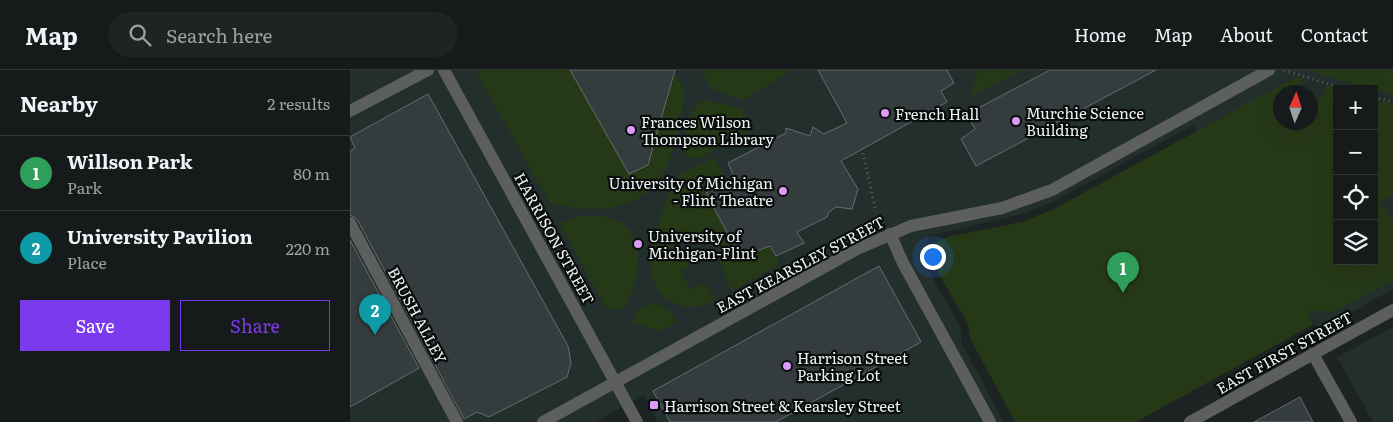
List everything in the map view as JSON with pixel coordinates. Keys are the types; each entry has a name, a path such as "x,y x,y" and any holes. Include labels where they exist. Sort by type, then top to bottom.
{"street":[{"path":"350,111 428,70"},
{"name":"HARRISON STREET","path":"444,70 637,422"},
{"name":"EAST KEARSLEY STREET","path":"543,422 857,249 890,234 941,220 1002,208 1052,190 1269,70"},
{"name":"BRUSH ALLEY","path":"350,223 457,422"},
{"path":"890,234 903,263 990,422"},
{"name":"EAST FIRST STREET","path":"1190,422 1393,310"},
{"path":"1313,354 1351,422"}],"path":[{"path":"1284,70 1333,85"},
{"path":"1378,98 1393,102"},
{"path":"863,153 876,212"}],"shaded area":[{"name":"University of Michigan-Flint","path":"350,70 1393,70 1393,289 1319,330 1193,125 1051,203 1022,214 929,236 922,252 925,265 960,326 962,344 1004,422 657,422 644,395 596,422 350,422"},
{"path":"1393,327 1393,422 1373,422 1337,357"}],"green space":[{"path":"475,70 570,70 629,174 648,165 675,74 684,88 684,100 671,156 663,173 653,186 641,196 627,203 612,207 581,209 550,203"},
{"path":"704,70 788,70 789,72 743,100 717,91 708,83"},
{"path":"978,70 1022,70 971,97"},
{"path":"1306,70 1393,70 1393,95 1378,91 1378,85 1358,85"},
{"path":"1296,77 1303,79 1302,85 1281,85"},
{"path":"1327,85 1333,87 1333,265 1378,265 1378,100 1393,104 1393,195 1381,201 1390,218 1393,219 1393,280 1335,311 1307,311 1314,324 1136,422 1015,422 970,338 968,324 932,262 932,248 938,241 951,236 1023,222 1054,209 1273,90 1273,130 1318,130 1318,97 1322,98"},
{"path":"704,100 741,108 752,129 700,158 689,158 684,153 685,131 694,109"},
{"path":"714,158 725,176 714,181 716,187 706,193 740,257 770,246 780,264 731,291 716,251 722,247 711,226 677,243 690,263 688,268 680,272 691,290 700,285 706,285 715,300 700,306 679,305 660,293 653,280 650,265 656,231 672,184 679,175"},
{"path":"579,216 602,216 614,219 623,224 634,238 638,256 637,275 630,298 620,310 608,309 604,305 559,223"},
{"path":"653,304 668,309 677,322 660,331 631,322 639,309"}],"building":[{"name":"Frances Wilson Thompson Library","path":"570,70 675,70 648,165 629,174"},
{"name":"University of Michigan - Flint Theatre","path":"818,70 947,70 954,83 941,91 947,102 841,161 858,189 852,209 836,207 829,212 827,217 797,232 804,243 776,256 770,246 740,257 706,193 734,177 728,163 786,133 786,128 810,136 813,127 824,134 847,123"},
{"name":"Murchie Science Building","path":"1050,70 1156,70 976,166 961,139 975,129 967,114"},
{"path":"428,94 568,346 571,363 567,377 489,417 477,412 464,419 357,219 350,215 350,151 355,148 350,137"},
{"path":"350,240 419,368 350,407"},
{"name":"Harrison Street Parking Lot","path":"879,266 921,342 776,422 670,422 653,391"},
{"path":"1300,397 1313,422 1254,422"}],"place":[{"name":"French Hall","path":"885,113"},
{"name":"Murchie Science Building","path":"1016,121"},
{"name":"Frances Wilson Thompson Library","path":"631,130"},
{"name":"University of Michigan - Flint Theatre","path":"783,191"},
{"name":"University of Michigan-Flint","path":"638,244"},
{"name":"Willson Park","path":"1123,293"},
{"name":"University Pavilion","path":"375,335"},
{"name":"Harrison Street Parking Lot","path":"787,366"},
{"name":"Harrison Street & Kearsley Street","path":"654,405"}]}
